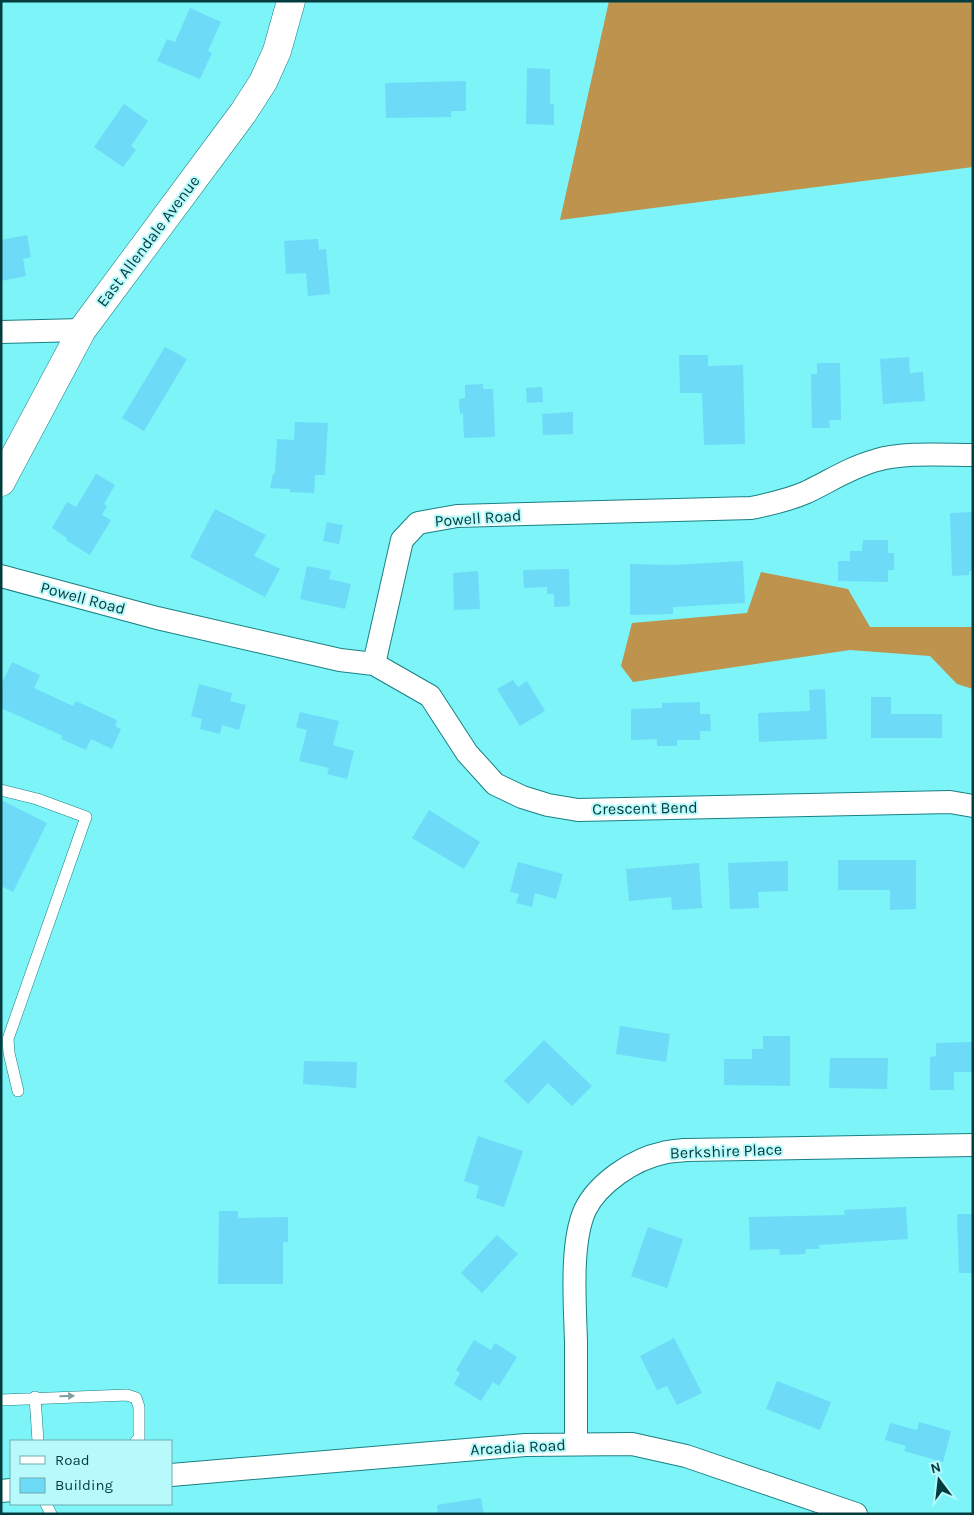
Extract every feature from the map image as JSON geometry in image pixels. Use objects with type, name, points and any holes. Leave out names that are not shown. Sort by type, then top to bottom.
[{"type":"main road","name":"East Allendale Avenue","points":[[1,482],[82,330],[243,112],[263,82],[277,51],[290,1]]},
{"type":"street","points":[[1,332],[82,330]]},
{"type":"street","name":"Powell Road","points":[[1,576],[157,618],[340,660],[374,664],[402,540],[418,523],[457,516],[752,508],[781,502],[806,492],[849,469],[878,459],[903,456],[973,455]]},
{"type":"street","name":"Crescent Bend","points":[[374,664],[430,696],[468,753],[495,784],[522,797],[548,805],[578,810],[950,802],[973,806]]},
{"type":"street","name":"Berkshire Place","points":[[576,1444],[575,1314],[578,1234],[586,1210],[600,1191],[620,1172],[640,1161],[657,1155],[685,1150],[973,1146]]},
{"type":"street","name":"Arcadia Road","points":[[172,1475],[525,1445],[632,1444],[686,1456],[856,1514]]},
{"type":"lane","points":[[1,790],[37,799],[86,817],[8,1039],[8,1053],[18,1091]]},
{"type":"lane","points":[[1,1400],[35,1397],[128,1395],[136,1398],[139,1407],[138,1440]]},
{"type":"lane","points":[[35,1397],[38,1440]]},
{"type":"shaded area","points":[[609,1],[973,1],[973,167],[560,220]]},
{"type":"shaded area","points":[[761,572],[848,589],[870,627],[973,627],[973,689],[957,684],[930,656],[850,650],[633,682],[621,666],[632,623],[747,613]]},
{"type":"building","points":[[190,8],[221,22],[208,51],[212,53],[200,79],[157,61],[167,39],[175,42]]},
{"type":"building","points":[[527,68],[550,69],[550,104],[554,104],[554,125],[526,124]]},
{"type":"building","points":[[466,81],[466,111],[451,111],[451,117],[386,118],[385,83]]},
{"type":"building","points":[[124,104],[148,121],[131,146],[136,150],[123,167],[94,147]]},
{"type":"building","points":[[27,235],[31,257],[23,259],[26,276],[1,281],[1,240]]},
{"type":"building","points":[[318,239],[319,250],[326,249],[330,294],[308,296],[306,273],[286,274],[284,241]]},
{"type":"building","points":[[165,347],[187,359],[144,431],[122,418]]},
{"type":"building","points":[[679,355],[708,355],[708,366],[743,365],[745,444],[704,445],[702,393],[680,393]]},
{"type":"building","points":[[909,357],[910,373],[923,372],[925,401],[883,404],[880,359]]},
{"type":"building","points":[[817,363],[840,363],[841,420],[829,420],[830,428],[812,428],[811,374],[817,374]]},
{"type":"building","points":[[483,384],[483,389],[493,389],[495,437],[464,438],[463,413],[460,414],[459,399],[465,398],[465,385]]},
{"type":"building","points":[[542,387],[543,402],[527,403],[526,388]]},
{"type":"building","points":[[573,412],[573,434],[543,435],[542,414]]},
{"type":"building","points":[[295,422],[328,423],[325,475],[315,475],[314,493],[290,492],[290,489],[270,488],[273,474],[275,473],[277,439],[294,440]]},
{"type":"building","points":[[96,474],[115,485],[104,504],[107,506],[102,515],[111,520],[90,555],[66,540],[67,538],[52,528],[67,502],[76,507]]},
{"type":"building","points":[[215,509],[266,535],[254,556],[280,569],[265,597],[190,557]]},
{"type":"building","points":[[973,512],[973,571],[969,571],[969,575],[952,576],[950,513]]},
{"type":"building","points":[[327,522],[343,525],[339,544],[323,541]]},
{"type":"building","points":[[863,540],[888,540],[888,553],[894,553],[894,570],[888,570],[888,582],[838,581],[838,561],[850,561],[850,551],[862,551]]},
{"type":"building","points":[[743,561],[745,603],[673,607],[673,614],[630,615],[630,564],[672,565]]},
{"type":"building","points":[[307,566],[331,571],[329,579],[351,584],[345,609],[300,599]]},
{"type":"building","points":[[569,569],[570,606],[554,607],[554,594],[547,594],[547,587],[524,588],[523,570]]},
{"type":"building","points":[[478,571],[480,609],[454,610],[453,573]]},
{"type":"building","points":[[12,662],[40,675],[34,688],[73,706],[76,701],[117,720],[115,726],[121,729],[112,749],[91,739],[86,750],[61,739],[63,736],[1,708],[1,685]]},
{"type":"building","points":[[513,680],[518,687],[527,681],[545,711],[520,726],[497,689]]},
{"type":"building","points":[[199,684],[232,693],[230,701],[246,705],[239,730],[222,725],[220,734],[200,729],[202,719],[191,716]]},
{"type":"building","points":[[825,689],[827,739],[759,742],[758,713],[810,711],[809,690]]},
{"type":"building","points":[[871,697],[891,697],[891,714],[942,714],[942,738],[871,738]]},
{"type":"building","points":[[700,702],[700,714],[710,714],[711,731],[700,731],[700,740],[677,740],[677,746],[657,746],[657,739],[631,740],[631,709],[662,708],[662,703]]},
{"type":"building","points":[[300,712],[339,721],[333,745],[354,751],[347,779],[327,774],[329,768],[299,761],[307,730],[296,727]]},
{"type":"building","points":[[1,800],[47,823],[13,892],[1,886]]},
{"type":"building","points":[[429,810],[480,842],[464,869],[412,838]]},
{"type":"building","points":[[838,860],[916,860],[916,909],[890,910],[890,890],[838,890]]},
{"type":"building","points":[[788,861],[788,891],[758,892],[759,908],[730,909],[728,863]]},
{"type":"building","points":[[518,862],[563,874],[556,899],[535,893],[532,907],[516,903],[519,894],[510,892]]},
{"type":"building","points":[[699,863],[702,908],[672,910],[671,897],[629,901],[626,869]]},
{"type":"building","points":[[620,1026],[670,1034],[666,1062],[616,1054]]},
{"type":"building","points":[[763,1036],[790,1036],[790,1086],[724,1085],[724,1059],[752,1059],[752,1049],[763,1049]]},
{"type":"building","points":[[544,1040],[592,1086],[572,1106],[548,1083],[528,1104],[504,1081]]},
{"type":"building","points":[[973,1042],[973,1072],[954,1072],[954,1090],[930,1090],[930,1057],[936,1056],[936,1043]]},
{"type":"building","points":[[830,1058],[888,1058],[887,1089],[829,1088]]},
{"type":"building","points":[[304,1061],[357,1062],[356,1088],[303,1084]]},
{"type":"building","points":[[478,1136],[523,1151],[504,1207],[476,1198],[479,1186],[464,1181]]},
{"type":"building","points":[[906,1207],[908,1239],[819,1245],[819,1249],[806,1249],[805,1254],[780,1255],[779,1249],[750,1250],[749,1217],[845,1215],[844,1210]]},
{"type":"building","points":[[219,1211],[238,1211],[238,1218],[288,1217],[288,1242],[283,1242],[283,1284],[218,1284]]},
{"type":"building","points":[[957,1214],[973,1214],[973,1273],[959,1273]]},
{"type":"building","points":[[648,1227],[683,1239],[667,1288],[631,1276]]},
{"type":"building","points":[[497,1235],[518,1254],[482,1293],[461,1273]]},
{"type":"building","points":[[674,1338],[702,1393],[677,1405],[667,1386],[657,1390],[640,1356]]},
{"type":"building","points":[[474,1340],[491,1350],[495,1343],[517,1357],[499,1386],[493,1382],[481,1401],[454,1384],[460,1373],[456,1370]]},
{"type":"building","points":[[777,1381],[831,1402],[820,1430],[766,1409]]},
{"type":"building","points":[[919,1422],[951,1431],[943,1462],[904,1451],[906,1446],[885,1440],[890,1423],[917,1430]]},
{"type":"building","points":[[481,1498],[484,1514],[438,1514],[437,1505]]}]
